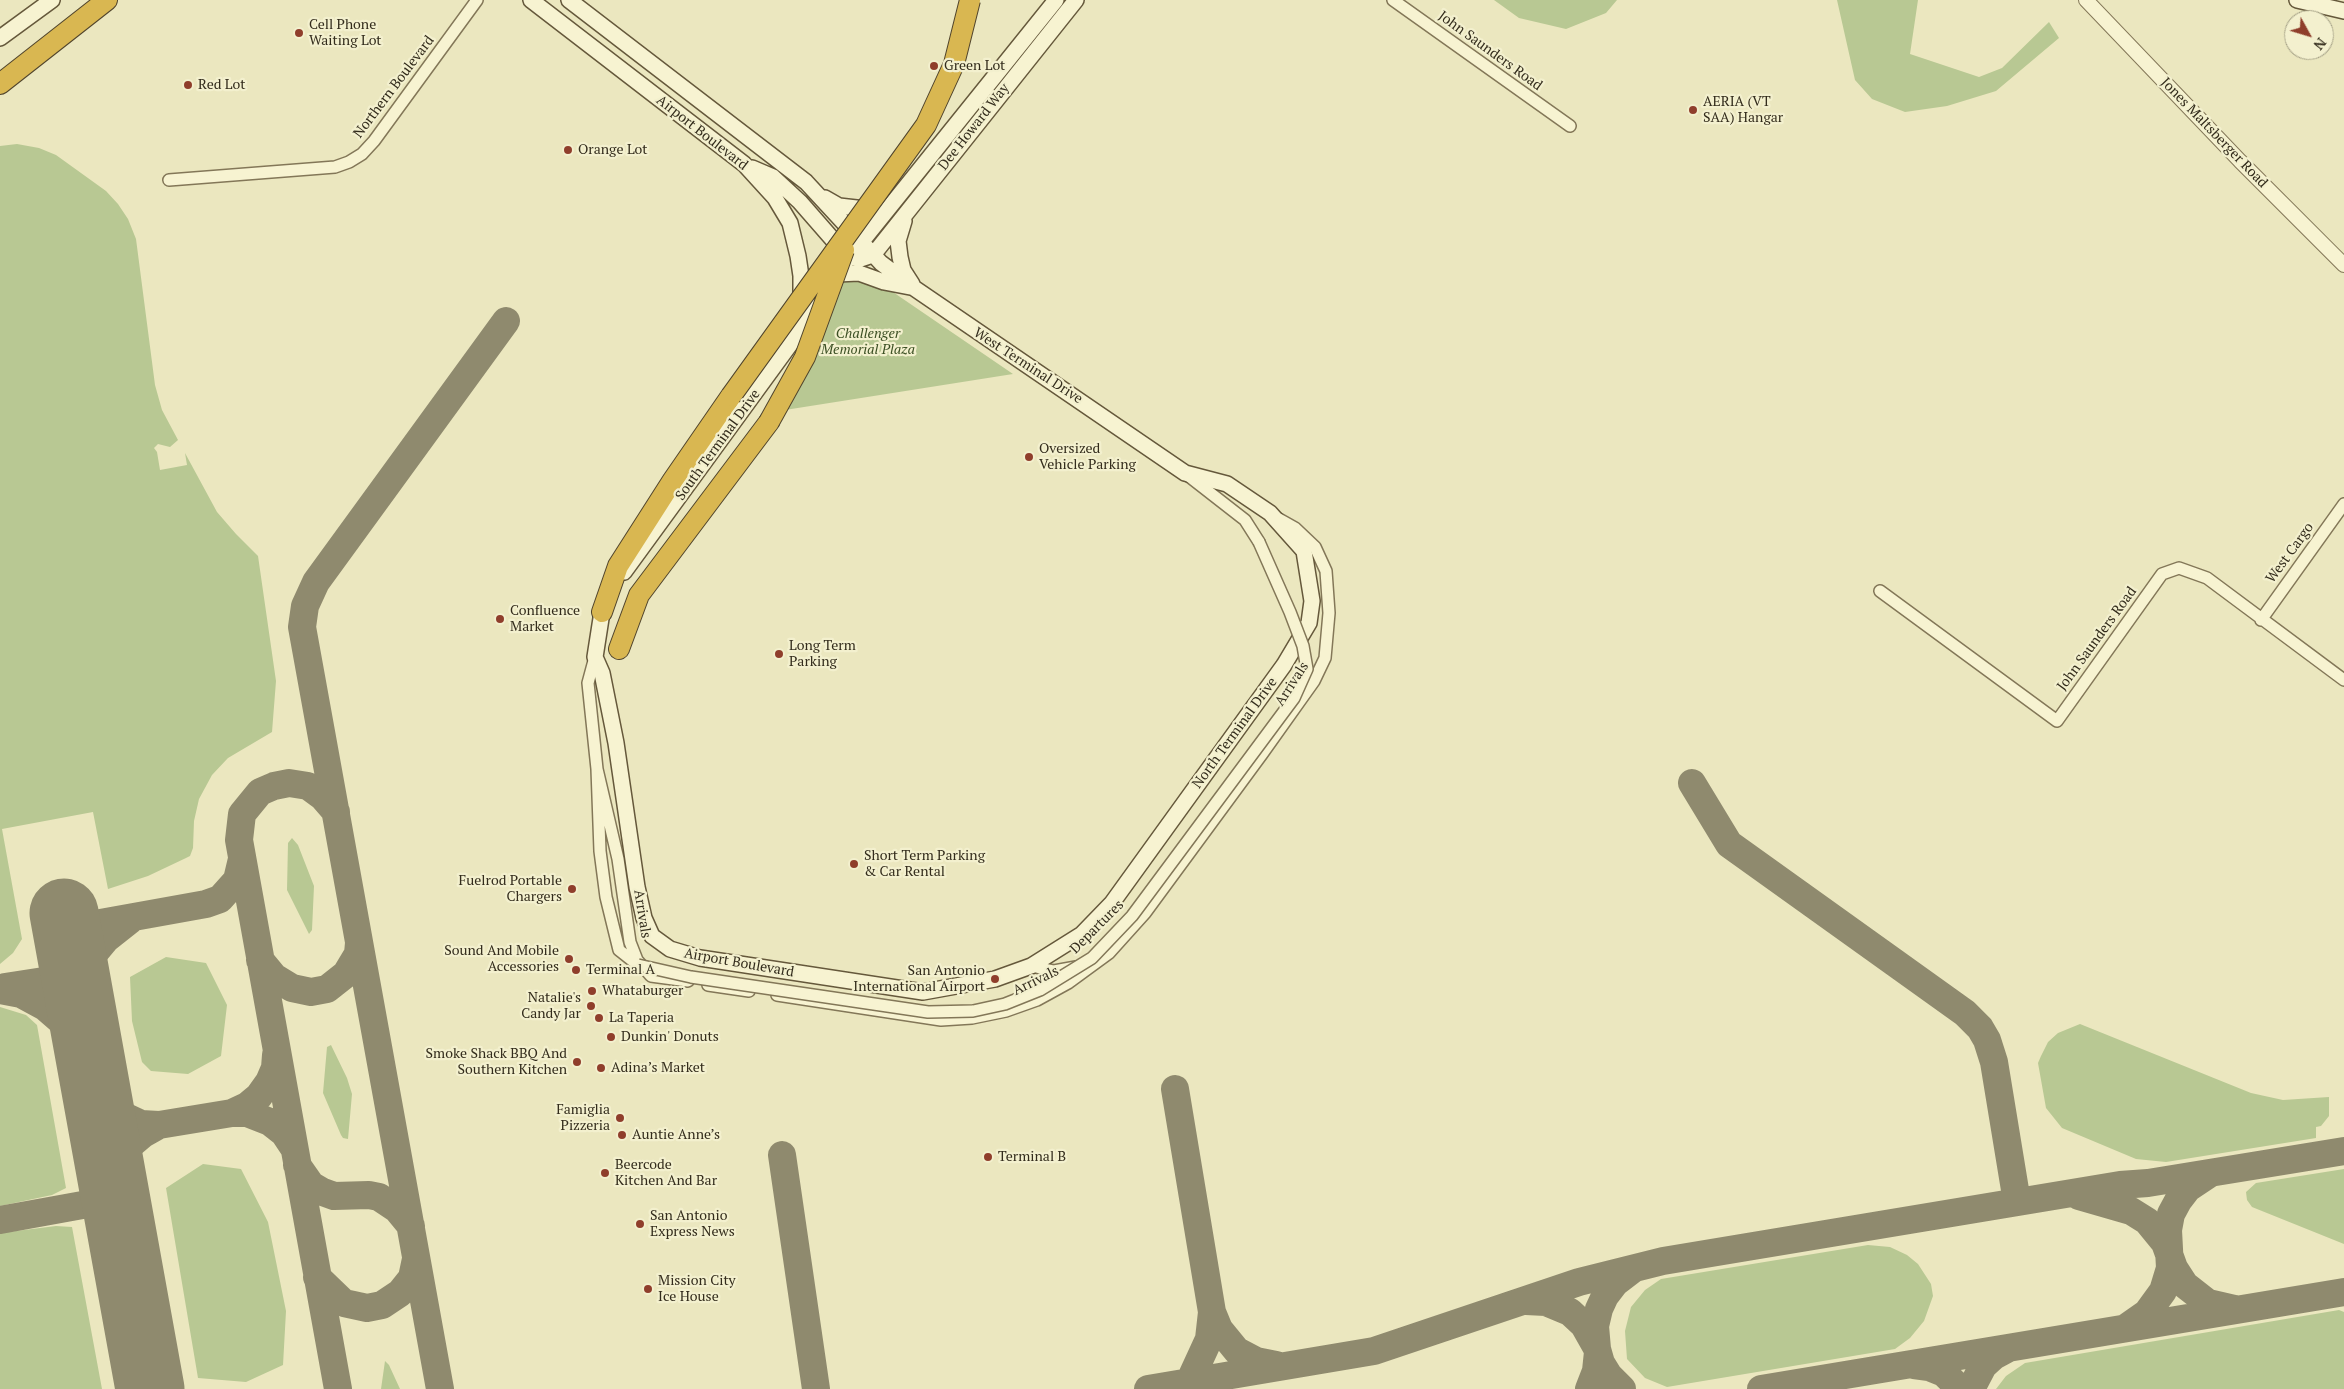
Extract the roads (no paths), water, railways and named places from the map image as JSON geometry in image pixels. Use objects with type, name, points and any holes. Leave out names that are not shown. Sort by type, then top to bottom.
[{"type":"highway","points":[[0,84],[107,0]]},
{"type":"highway","points":[[602,612],[618,566],[672,480],[731,396],[858,232],[926,125],[954,64],[970,0]]},
{"type":"highway","points":[[619,649],[639,595],[780,405],[805,357],[858,232]]},
{"type":"main road","points":[[0,38],[52,0]]},
{"type":"main road","name":"Airport Boulevard","points":[[531,0],[744,164],[775,198],[790,223],[801,276],[800,303],[794,339]]},
{"type":"main road","name":"Airport Boulevard","points":[[569,0],[806,182],[858,232],[873,255]]},
{"type":"main road","name":"Dee Howard Way","points":[[858,232],[893,200],[1056,0]]},
{"type":"main road","name":"Dee Howard Way","points":[[873,255],[1076,0]]},
{"type":"main road","points":[[2297,0],[2344,11]]},
{"type":"main road","points":[[924,191],[920,185],[949,145],[958,121]]},
{"type":"main road","points":[[744,164],[773,177],[800,202],[848,257],[861,259],[873,255]]},
{"type":"main road","points":[[817,194],[839,206],[858,209],[876,210],[893,200]]},
{"type":"main road","points":[[906,213],[898,241],[903,270],[914,288]]},
{"type":"main road","name":"South Terminal Drive","points":[[595,657],[602,612],[624,573],[794,339],[848,257],[858,232]]},
{"type":"main road","name":"West Terminal Drive","points":[[873,255],[914,288],[1185,473]]},
{"type":"main road","points":[[836,274],[859,273],[884,282],[914,288]]},
{"type":"main road","name":"North Terminal Drive","points":[[995,980],[1031,966],[1082,934],[1112,903],[1284,665],[1309,623],[1312,601],[1304,551],[1270,513],[1227,484],[1185,473]]},
{"type":"main road","name":"Airport Boulevard","points":[[595,657],[602,673],[616,743],[637,887],[644,918],[652,936],[660,944],[680,953],[700,958],[913,991],[923,992],[995,980]]},
{"type":"street","name":"Northern Boulevard","points":[[169,180],[335,167],[349,162],[362,154],[374,141],[477,0]]},
{"type":"street","name":"John Saunders Road","points":[[1393,0],[1570,126]]},
{"type":"street","name":"Jones Maltsberger Road","points":[[2086,0],[2240,161],[2344,265]]},
{"type":"street","points":[[1026,37],[1039,46]]},
{"type":"street","name":"Departures","points":[[597,769],[600,851],[606,897],[619,950],[638,966],[690,977],[928,1012],[973,1012],[1005,1004],[1040,990],[1092,958],[1132,916],[1294,698],[1307,669],[1303,646],[1260,542],[1245,520],[1185,473]]},
{"type":"street","name":"West Cargo","points":[[2261,620],[2344,504]]},
{"type":"street","name":"Arrivals","points":[[597,769],[618,859],[630,942],[637,960],[652,976],[941,1020],[965,1019],[1006,1011],[1036,1000],[1068,983],[1110,953],[1145,913],[1314,681],[1326,658],[1329,613],[1326,571],[1315,547],[1295,528],[1270,513]]},
{"type":"street","name":"John Saunders Road","points":[[1880,591],[2057,721],[2162,574],[2179,568],[2207,578],[2344,680]]},
{"type":"street","points":[[595,657],[588,683],[597,769]]},
{"type":"street","points":[[1031,966],[1054,971],[1077,967],[1110,953]]},
{"type":"place","name":"Cell Phone Waiting Lot","points":[[299,33]]},
{"type":"place","name":"Green Lot","points":[[934,66]]},
{"type":"place","name":"Red Lot","points":[[188,85]]},
{"type":"place","name":"AERIA (VT SAA) Hangar","points":[[1693,110]]},
{"type":"place","name":"Orange Lot","points":[[568,150]]},
{"type":"place","name":"Oversized Vehicle Parking","points":[[1029,457]]},
{"type":"place","name":"Confluence Market","points":[[500,619]]},
{"type":"place","name":"Long Term Parking","points":[[779,654]]},
{"type":"place","name":"Short Term Parking & Car Rental","points":[[854,864]]},
{"type":"place","name":"Fuelrod Portable Chargers","points":[[572,889]]},
{"type":"place","name":"Sound And Mobile Accessories","points":[[569,959]]},
{"type":"place","name":"Terminal A","points":[[576,970]]},
{"type":"place","name":"San Antonio International Airport","points":[[995,979]]},
{"type":"place","name":"Whataburger","points":[[592,991]]},
{"type":"place","name":"Natalie's Candy Jar","points":[[591,1006]]},
{"type":"place","name":"La Taperia","points":[[599,1018]]},
{"type":"place","name":"Dunkin' Donuts","points":[[611,1037]]},
{"type":"place","name":"Smoke Shack BBQ And Southern Kitchen","points":[[577,1062]]},
{"type":"place","name":"Adina’s Market","points":[[601,1068]]},
{"type":"place","name":"Famiglia Pizzeria","points":[[620,1118]]},
{"type":"place","name":"Auntie Anne’s","points":[[622,1135]]},
{"type":"place","name":"Terminal B","points":[[988,1157]]},
{"type":"place","name":"Beercode Kitchen And Bar","points":[[605,1173]]},
{"type":"place","name":"San Antonio Express News","points":[[640,1224]]},
{"type":"place","name":"Mission City Ice House","points":[[648,1289]]},
{"type":"park label","name":"Challenger Memorial Plaza","points":[[868,342]]}]
